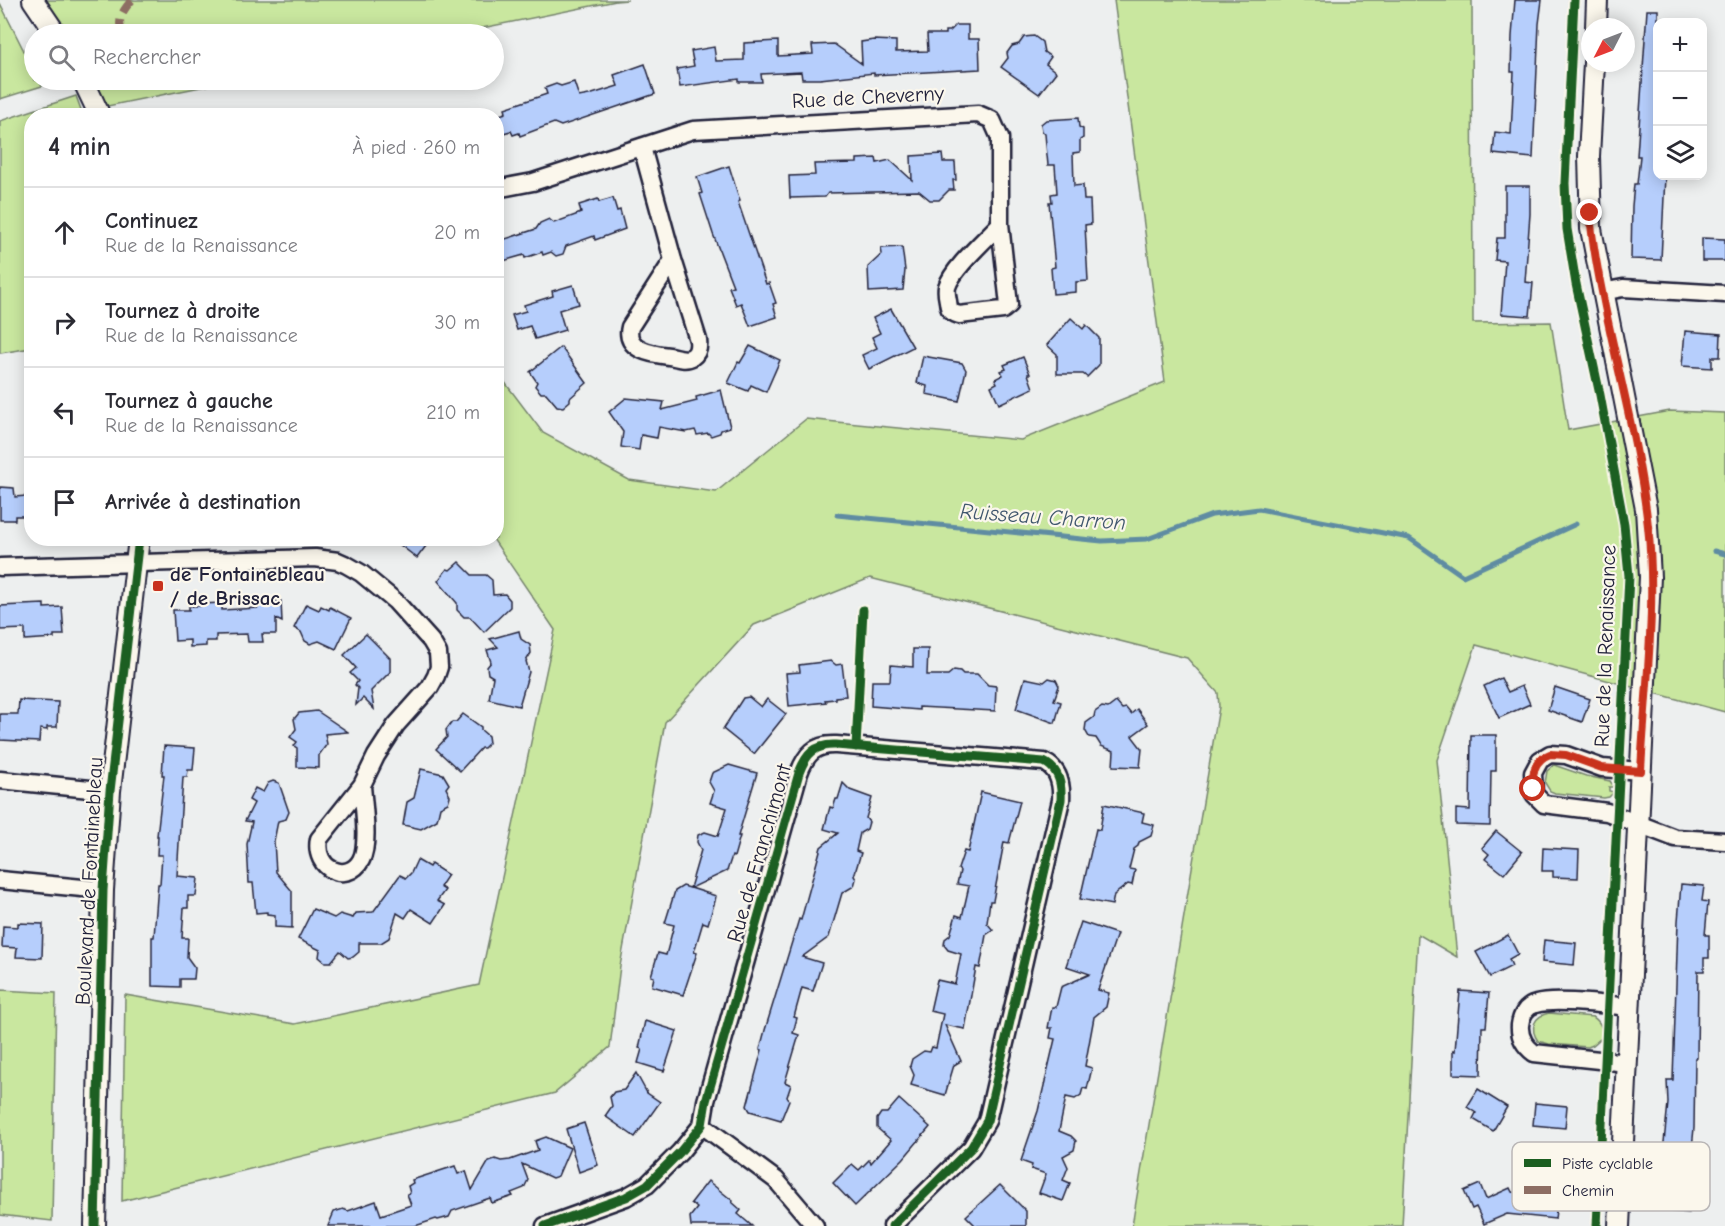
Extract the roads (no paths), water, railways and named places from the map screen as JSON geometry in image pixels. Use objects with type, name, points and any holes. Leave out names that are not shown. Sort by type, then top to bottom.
[{"type":"street","points":[[33,0],[49,24]]},
{"type":"street","points":[[1596,18],[1597,0]]},
{"type":"street","name":"Rue de la Renaissance","points":[[1594,72],[1589,156],[1593,244],[1638,463],[1649,544],[1649,627],[1623,1142]]},
{"type":"street","points":[[88,90],[96,108]]},
{"type":"street","name":"Rue de Cheverny","points":[[504,187],[533,182],[705,128],[971,113],[983,114],[995,124],[1000,138],[1000,224],[1009,305],[1003,310],[958,315],[949,308],[946,292],[949,282],[957,270],[1000,224]]},
{"type":"street","points":[[642,147],[699,346],[692,357],[686,359],[645,352],[635,346],[630,336],[630,327],[673,260]]},
{"type":"street","points":[[1602,292],[1623,288],[1725,294]]},
{"type":"street","name":"Boulevard de Fontainebleau","points":[[95,1226],[103,890],[110,791],[138,546]]},
{"type":"street","points":[[0,567],[328,559],[347,565],[361,573],[395,601],[432,642],[438,653],[439,667],[430,687],[396,725],[376,756],[362,784],[318,839],[319,858],[336,872],[345,871],[361,861],[364,842],[362,784]]},
{"type":"street","name":"Rue de Franchimont","points":[[544,1226],[626,1197],[647,1185],[680,1152],[702,1125],[706,1101],[799,773],[812,751],[819,746],[836,745],[1034,761],[1051,765],[1059,779],[1061,800],[987,1121],[971,1148],[892,1226]]},
{"type":"street","name":"Rue de la Renaissance","points":[[1639,824],[1607,812],[1544,804],[1534,794],[1533,781],[1537,764],[1550,754],[1566,755],[1602,768],[1641,771]]},
{"type":"street","name":"Boulevard de Fontainebleau","points":[[0,780],[110,791]]},
{"type":"street","points":[[1639,824],[1675,838],[1725,842]]},
{"type":"street","name":"Boulevard de Fontainebleau","points":[[0,880],[103,890]]},
{"type":"street","points":[[1627,1062],[1534,1053],[1524,1043],[1520,1023],[1530,1006],[1544,1002],[1629,1007]]},
{"type":"street","points":[[702,1125],[776,1180],[816,1226]]},
{"type":"street","name":"Rue de la Renaissance","points":[[1619,1226],[1620,1211]]},
{"type":"waterway","name":"Ruisseau Charron","points":[[837,515],[1102,541],[1147,539],[1212,515],[1259,509],[1409,538],[1463,576],[1576,524]]},
{"type":"waterway","name":"Ruisseau Charron","points":[[1714,551],[1725,554]]},
{"type":"place","name":"de Fontainebleau / de Brissac","points":[[158,586]]}]
